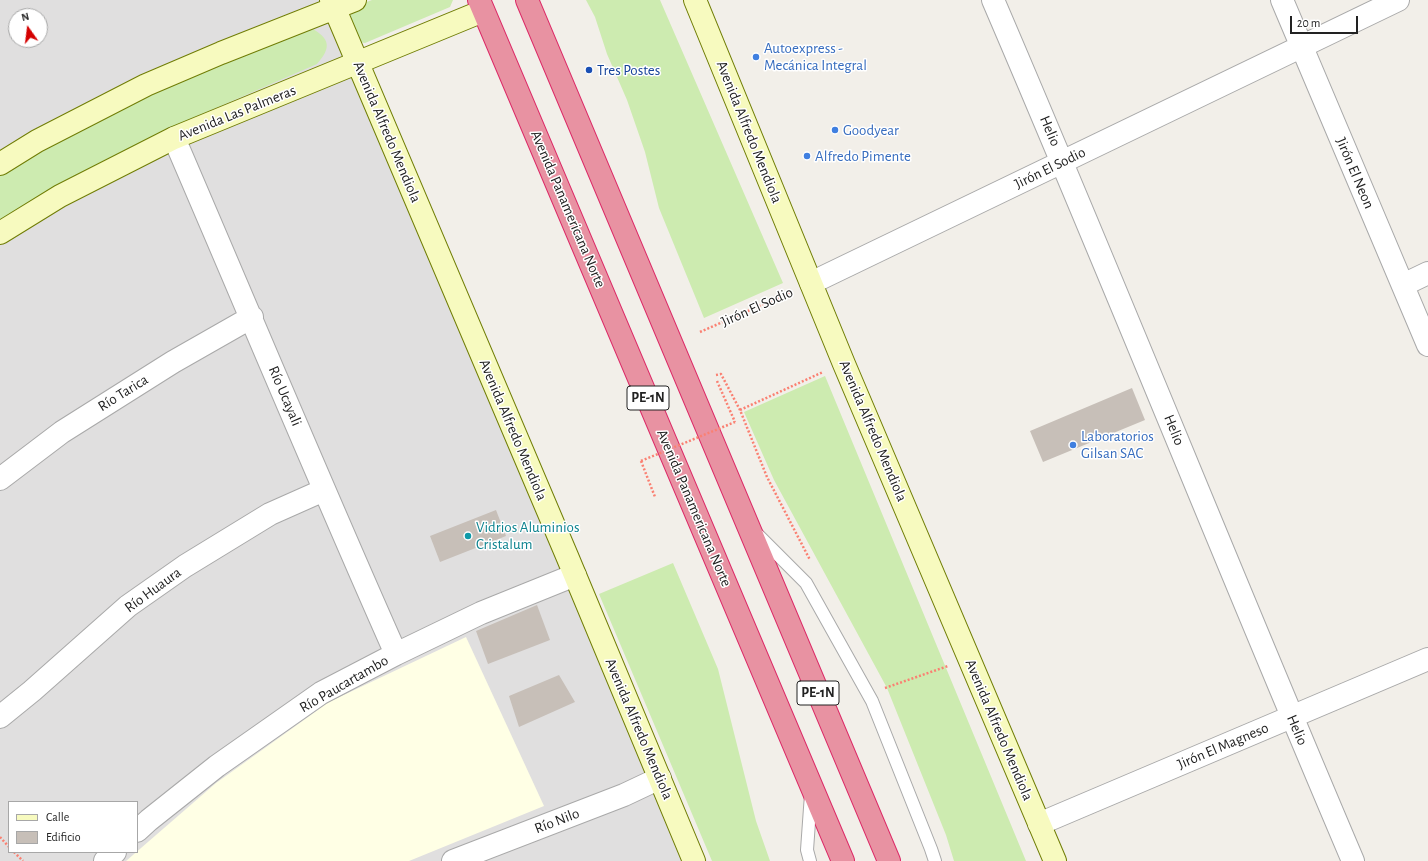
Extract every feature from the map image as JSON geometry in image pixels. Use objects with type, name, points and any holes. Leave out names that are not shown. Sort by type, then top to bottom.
[{"type":"highway","name":"PE-1N","points":[[527,0],[889,861]]},
{"type":"highway","name":"Avenida Panamericana Norte","points":[[481,5],[844,861]]},
{"type":"main road","points":[[0,164],[37,141],[146,85],[333,4],[355,0]]},
{"type":"main road","name":"Avenida Alfredo Mendiola","points":[[695,0],[811,283],[1055,861]]},
{"type":"main road","name":"Avenida Alfredo Mendiola","points":[[333,4],[575,575],[694,861]]},
{"type":"main road","name":"Avenida Las Palmeras","points":[[0,233],[60,196],[174,138],[358,63],[481,5]]},
{"type":"street","name":"Helio","points":[[993,0],[1063,161],[1292,717],[1353,861]]},
{"type":"street","name":"Jirón El Neon","points":[[1282,0],[1428,346]]},
{"type":"street","name":"Jirón El Sodio","points":[[811,283],[1398,0]]},
{"type":"street","name":"Río Ucayali","points":[[174,138],[252,317],[324,490],[396,654]]},
{"type":"street","points":[[1403,285],[1428,273]]},
{"type":"street","name":"Río Tarica","points":[[0,479],[62,432],[173,362],[252,317]]},
{"type":"street","name":"Río Huaura","points":[[0,717],[32,691],[128,606],[185,566],[270,514],[324,490]]},
{"type":"street","name":"Río Paucartambo","points":[[138,830],[217,766],[321,694],[396,654],[481,613],[575,575]]},
{"type":"street","name":"Jirón El Magneso","points":[[1039,824],[1428,659]]},
{"type":"street","name":"Río Nilo","points":[[453,861],[477,857],[624,795],[660,778]]},
{"type":"street","points":[[105,861],[114,853]]},
{"type":"lane","points":[[748,525],[806,583],[872,701],[935,861]]},
{"type":"lane","points":[[810,861],[807,850],[812,785]]},
{"type":"path","name":"Jirón El Sodio","points":[[700,332],[811,283]]},
{"type":"path","points":[[740,410],[825,372]]},
{"type":"path","points":[[716,375],[722,374],[740,410],[767,477],[810,561]]},
{"type":"path","points":[[655,497],[641,460],[735,422],[717,381]]},
{"type":"path","points":[[880,690],[970,659]]},
{"type":"path","points":[[0,838],[8,845]]},
{"type":"path","points":[[15,853],[23,861]]},
{"type":"shaded area","points":[[0,0],[342,0],[707,861],[0,861]]},
{"type":"shaded area","points":[[466,637],[544,806],[409,861],[126,861],[135,853],[138,853],[138,851],[216,783],[329,702]]},
{"type":"green space","points":[[372,0],[453,0],[450,7],[365,43],[353,41],[347,23],[349,17],[356,7]]},
{"type":"green space","points":[[586,0],[660,0],[783,283],[704,318],[659,208],[645,152],[627,100],[607,54],[595,17]]},
{"type":"green space","points":[[311,28],[322,36],[327,44],[325,53],[317,64],[179,124],[84,173],[0,220],[0,175],[123,106],[241,51]]},
{"type":"green space","points":[[825,376],[1026,861],[954,861],[946,835],[887,688],[774,480],[744,412]]},
{"type":"green space","points":[[673,563],[718,669],[756,821],[770,861],[712,861],[599,594]]},
{"type":"building","points":[[1132,388],[1145,420],[1043,462],[1030,431]]},
{"type":"building","name":"Vidrios Aluminios Cristalum","points":[[496,510],[506,536],[440,562],[430,536]]},
{"type":"building","points":[[537,605],[550,640],[488,664],[476,631]]},
{"type":"building","points":[[559,675],[575,702],[519,727],[509,696]]},
{"type":"place","name":"Autoexpress - Mecánica Integral","points":[[756,57]]},
{"type":"place","name":"Tres Postes","points":[[589,70]]},
{"type":"place","name":"Goodyear","points":[[835,130]]},
{"type":"place","name":"Alfredo Pimente","points":[[807,156]]},
{"type":"place","name":"Laboratorios Gilsan SAC","points":[[1073,445]]},
{"type":"place","name":"Vidrios Aluminios Cristalum","points":[[468,536]]}]
